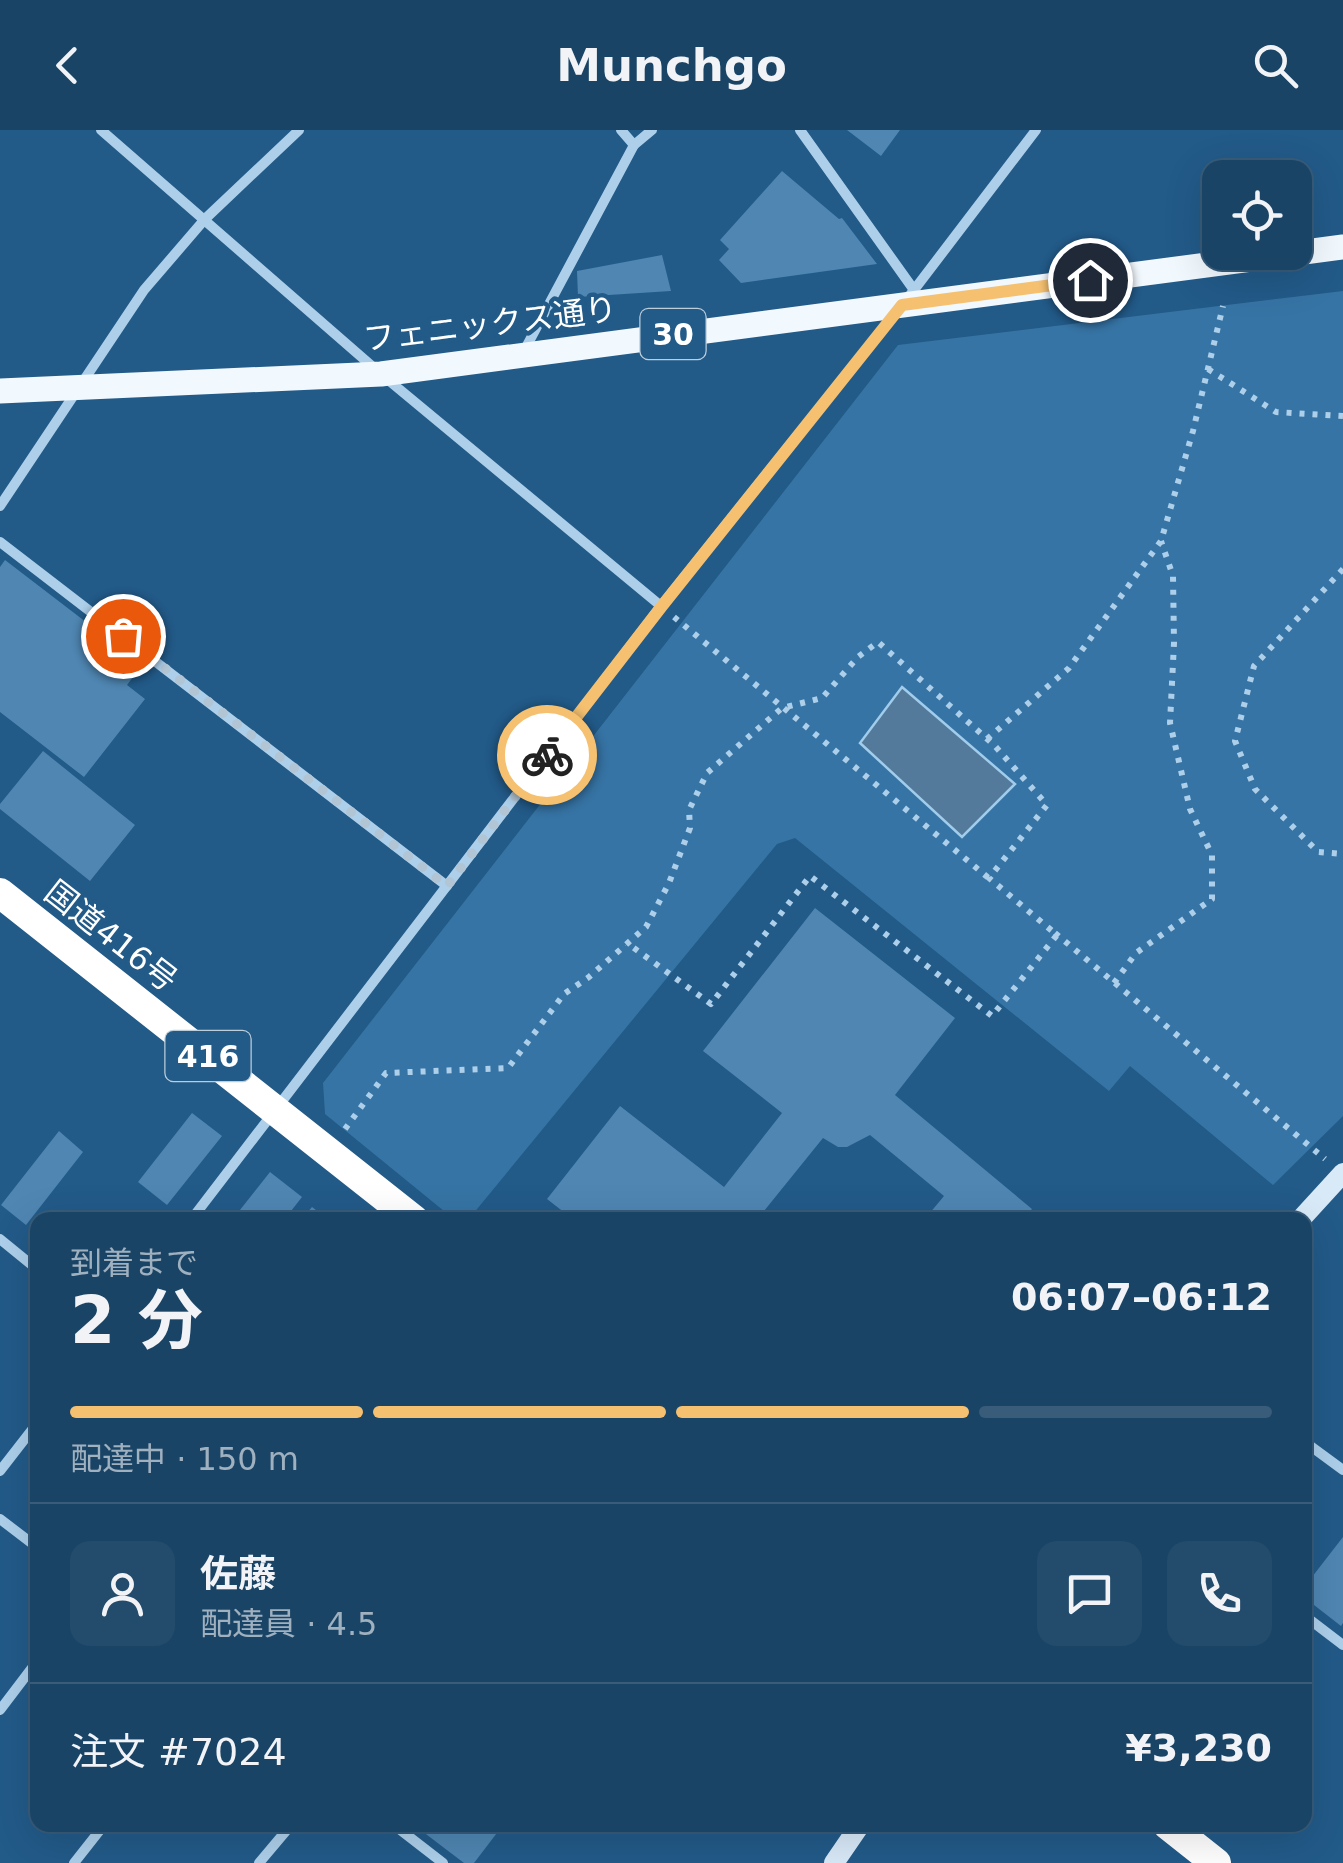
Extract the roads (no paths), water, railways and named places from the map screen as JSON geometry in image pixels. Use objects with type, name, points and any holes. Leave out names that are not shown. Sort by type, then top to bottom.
[{"type":"highway","name":"国道416号","points":[[0,893],[404,1212]]},
{"type":"highway","points":[[1177,1832],[1216,1863]]},
{"type":"main road","name":"フェニックス通り","points":[[0,391],[381,374],[908,298],[1343,247]]},
{"type":"street","points":[[100,130],[381,374],[662,606]]},
{"type":"street","points":[[0,506],[144,290],[205,219],[300,130]]},
{"type":"street","points":[[621,130],[634,145]]},
{"type":"street","points":[[524,352],[634,145],[652,130]]},
{"type":"street","points":[[800,130],[908,298]]},
{"type":"street","points":[[197,1212],[662,606],[908,298],[1036,130]]},
{"type":"street","points":[[0,542],[447,886]]},
{"type":"street","points":[[1307,1212],[1343,1173]]},
{"type":"street","points":[[0,1240],[30,1264]]},
{"type":"street","points":[[0,1471],[30,1432]]},
{"type":"street","points":[[1312,1447],[1343,1470]]},
{"type":"street","points":[[0,1519],[30,1542]]},
{"type":"street","points":[[1312,1621],[1343,1645]]},
{"type":"street","points":[[0,1710],[30,1671]]},
{"type":"street","points":[[74,1863],[98,1832]]},
{"type":"street","points":[[259,1863],[286,1832]]},
{"type":"street","points":[[403,1832],[443,1863]]},
{"type":"street","points":[[834,1863],[855,1832]]}]
